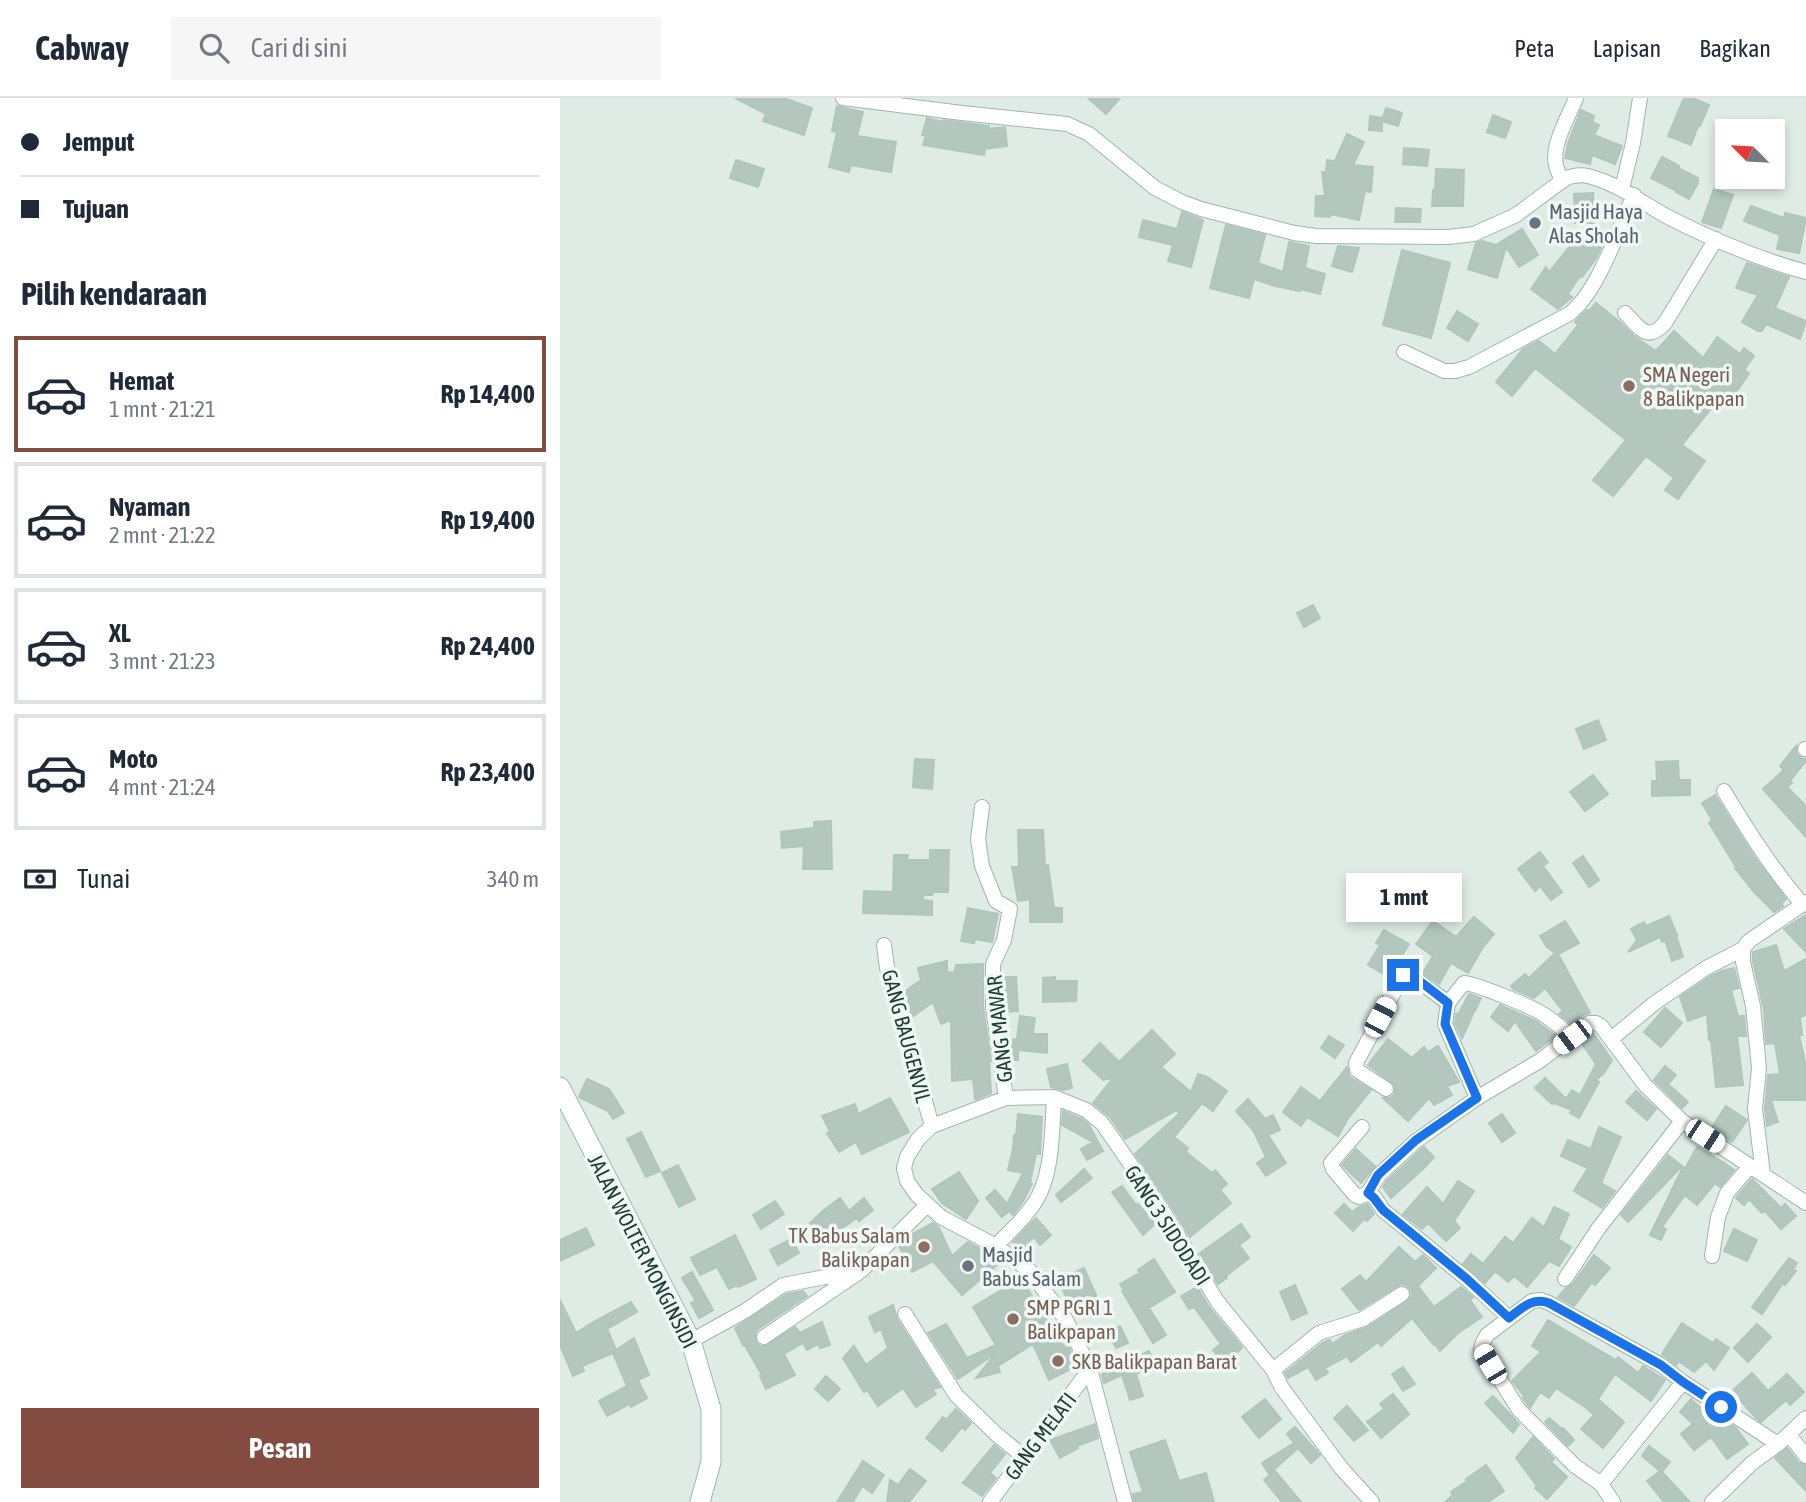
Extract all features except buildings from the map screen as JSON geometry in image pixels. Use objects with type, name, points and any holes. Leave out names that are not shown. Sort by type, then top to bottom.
[{"type":"main road","name":"JALAN WOLTER MONGINSIDI","points":[[560,1087],[691,1341],[711,1409],[711,1462],[700,1502]]},
{"type":"street","points":[[843,98],[930,103],[1058,122],[1089,134],[1155,188],[1182,202],[1294,233],[1316,236],[1448,237],[1474,234],[1516,215],[1562,181],[1573,176],[1587,176],[1628,192],[1662,214],[1750,254],[1806,272]]},
{"type":"street","points":[[1562,181],[1555,155],[1576,98]]},
{"type":"street","points":[[1405,352],[1444,371],[1455,371],[1469,367],[1569,314],[1579,306],[1594,284],[1628,192],[1640,98]]},
{"type":"street","points":[[1625,313],[1644,331],[1657,331],[1665,323],[1716,239]]},
{"type":"street","points":[[1611,1039],[1656,1002],[1706,968],[1743,949],[1749,941],[1804,903],[1780,878],[1751,837],[1724,791]]},
{"type":"street","name":"GANG MAWAR","points":[[982,807],[978,839],[982,866],[996,901],[1010,909],[1004,940],[993,964],[993,1007],[1006,1098]]},
{"type":"street","name":"GANG BAUGENVIL","points":[[884,945],[887,968],[932,1126]]},
{"type":"street","points":[[1743,949],[1743,962],[1753,1006],[1759,1068],[1755,1109],[1763,1174]]},
{"type":"street","points":[[1386,1089],[1357,1070],[1356,1063],[1403,975],[1412,975],[1448,1003]]},
{"type":"street","points":[[1477,1098],[1445,1024],[1448,1003],[1461,986],[1468,982],[1542,1013],[1572,1037]]},
{"type":"street","points":[[1362,1126],[1331,1164],[1359,1197],[1368,1193],[1378,1175],[1416,1140],[1477,1098],[1541,1060],[1589,1023],[1596,1023],[1645,1085],[1682,1121],[1806,1203]]},
{"type":"street","points":[[996,1246],[1034,1204],[1044,1184],[1050,1153],[1054,1097]]},
{"type":"street","name":"GANG 3 SIDODADI","points":[[927,1205],[906,1181],[904,1168],[906,1157],[918,1139],[932,1126],[1006,1098],[1054,1097],[1087,1110],[1101,1123],[1165,1214],[1217,1301],[1273,1370],[1282,1388],[1342,1469],[1372,1502]]},
{"type":"street","points":[[1565,1279],[1598,1229],[1682,1121]]},
{"type":"street","points":[[1712,1256],[1718,1217],[1727,1193],[1750,1166]]},
{"type":"street","points":[[1368,1193],[1383,1210],[1467,1279],[1509,1318]]},
{"type":"street","points":[[764,1337],[862,1270],[927,1205],[941,1217],[996,1246],[1030,1270],[1066,1320],[1090,1369],[1125,1502]]},
{"type":"street","points":[[691,1341],[745,1311],[783,1285],[862,1270]]},
{"type":"street","points":[[1273,1370],[1319,1332],[1363,1319],[1402,1294]]},
{"type":"street","points":[[1613,1502],[1601,1484],[1575,1466],[1518,1410],[1481,1349],[1487,1335],[1532,1301],[1549,1303],[1661,1365],[1683,1382],[1783,1439],[1806,1456]]},
{"type":"street","points":[[905,1314],[956,1395],[1023,1456]]},
{"type":"street","name":"GANG MELATI","points":[[990,1502],[1090,1369]]},
{"type":"street","points":[[1601,1484],[1683,1382]]},
{"type":"street","points":[[1712,1502],[1752,1463],[1806,1418]]},
{"type":"place","name":"Masjid Haya Alas Sholah","points":[[1535,223]]},
{"type":"place","name":"SMA Negeri 8 Balikpapan","points":[[1629,386]]},
{"type":"place","name":"TK Babus Salam Balikpapan","points":[[924,1247]]},
{"type":"place","name":"Masjid Babus Salam","points":[[968,1266]]},
{"type":"place","name":"SMP PGRI 1 Balikpapan","points":[[1013,1319]]},
{"type":"place","name":"SKB Balikpapan Barat","points":[[1058,1361]]},
{"type":"route","points":[[1403,975],[1412,975],[1448,1003],[1445,1024],[1477,1098],[1416,1140],[1378,1175],[1368,1193],[1383,1210],[1467,1279],[1509,1318],[1532,1301],[1549,1303],[1661,1365],[1721,1407]]}]
